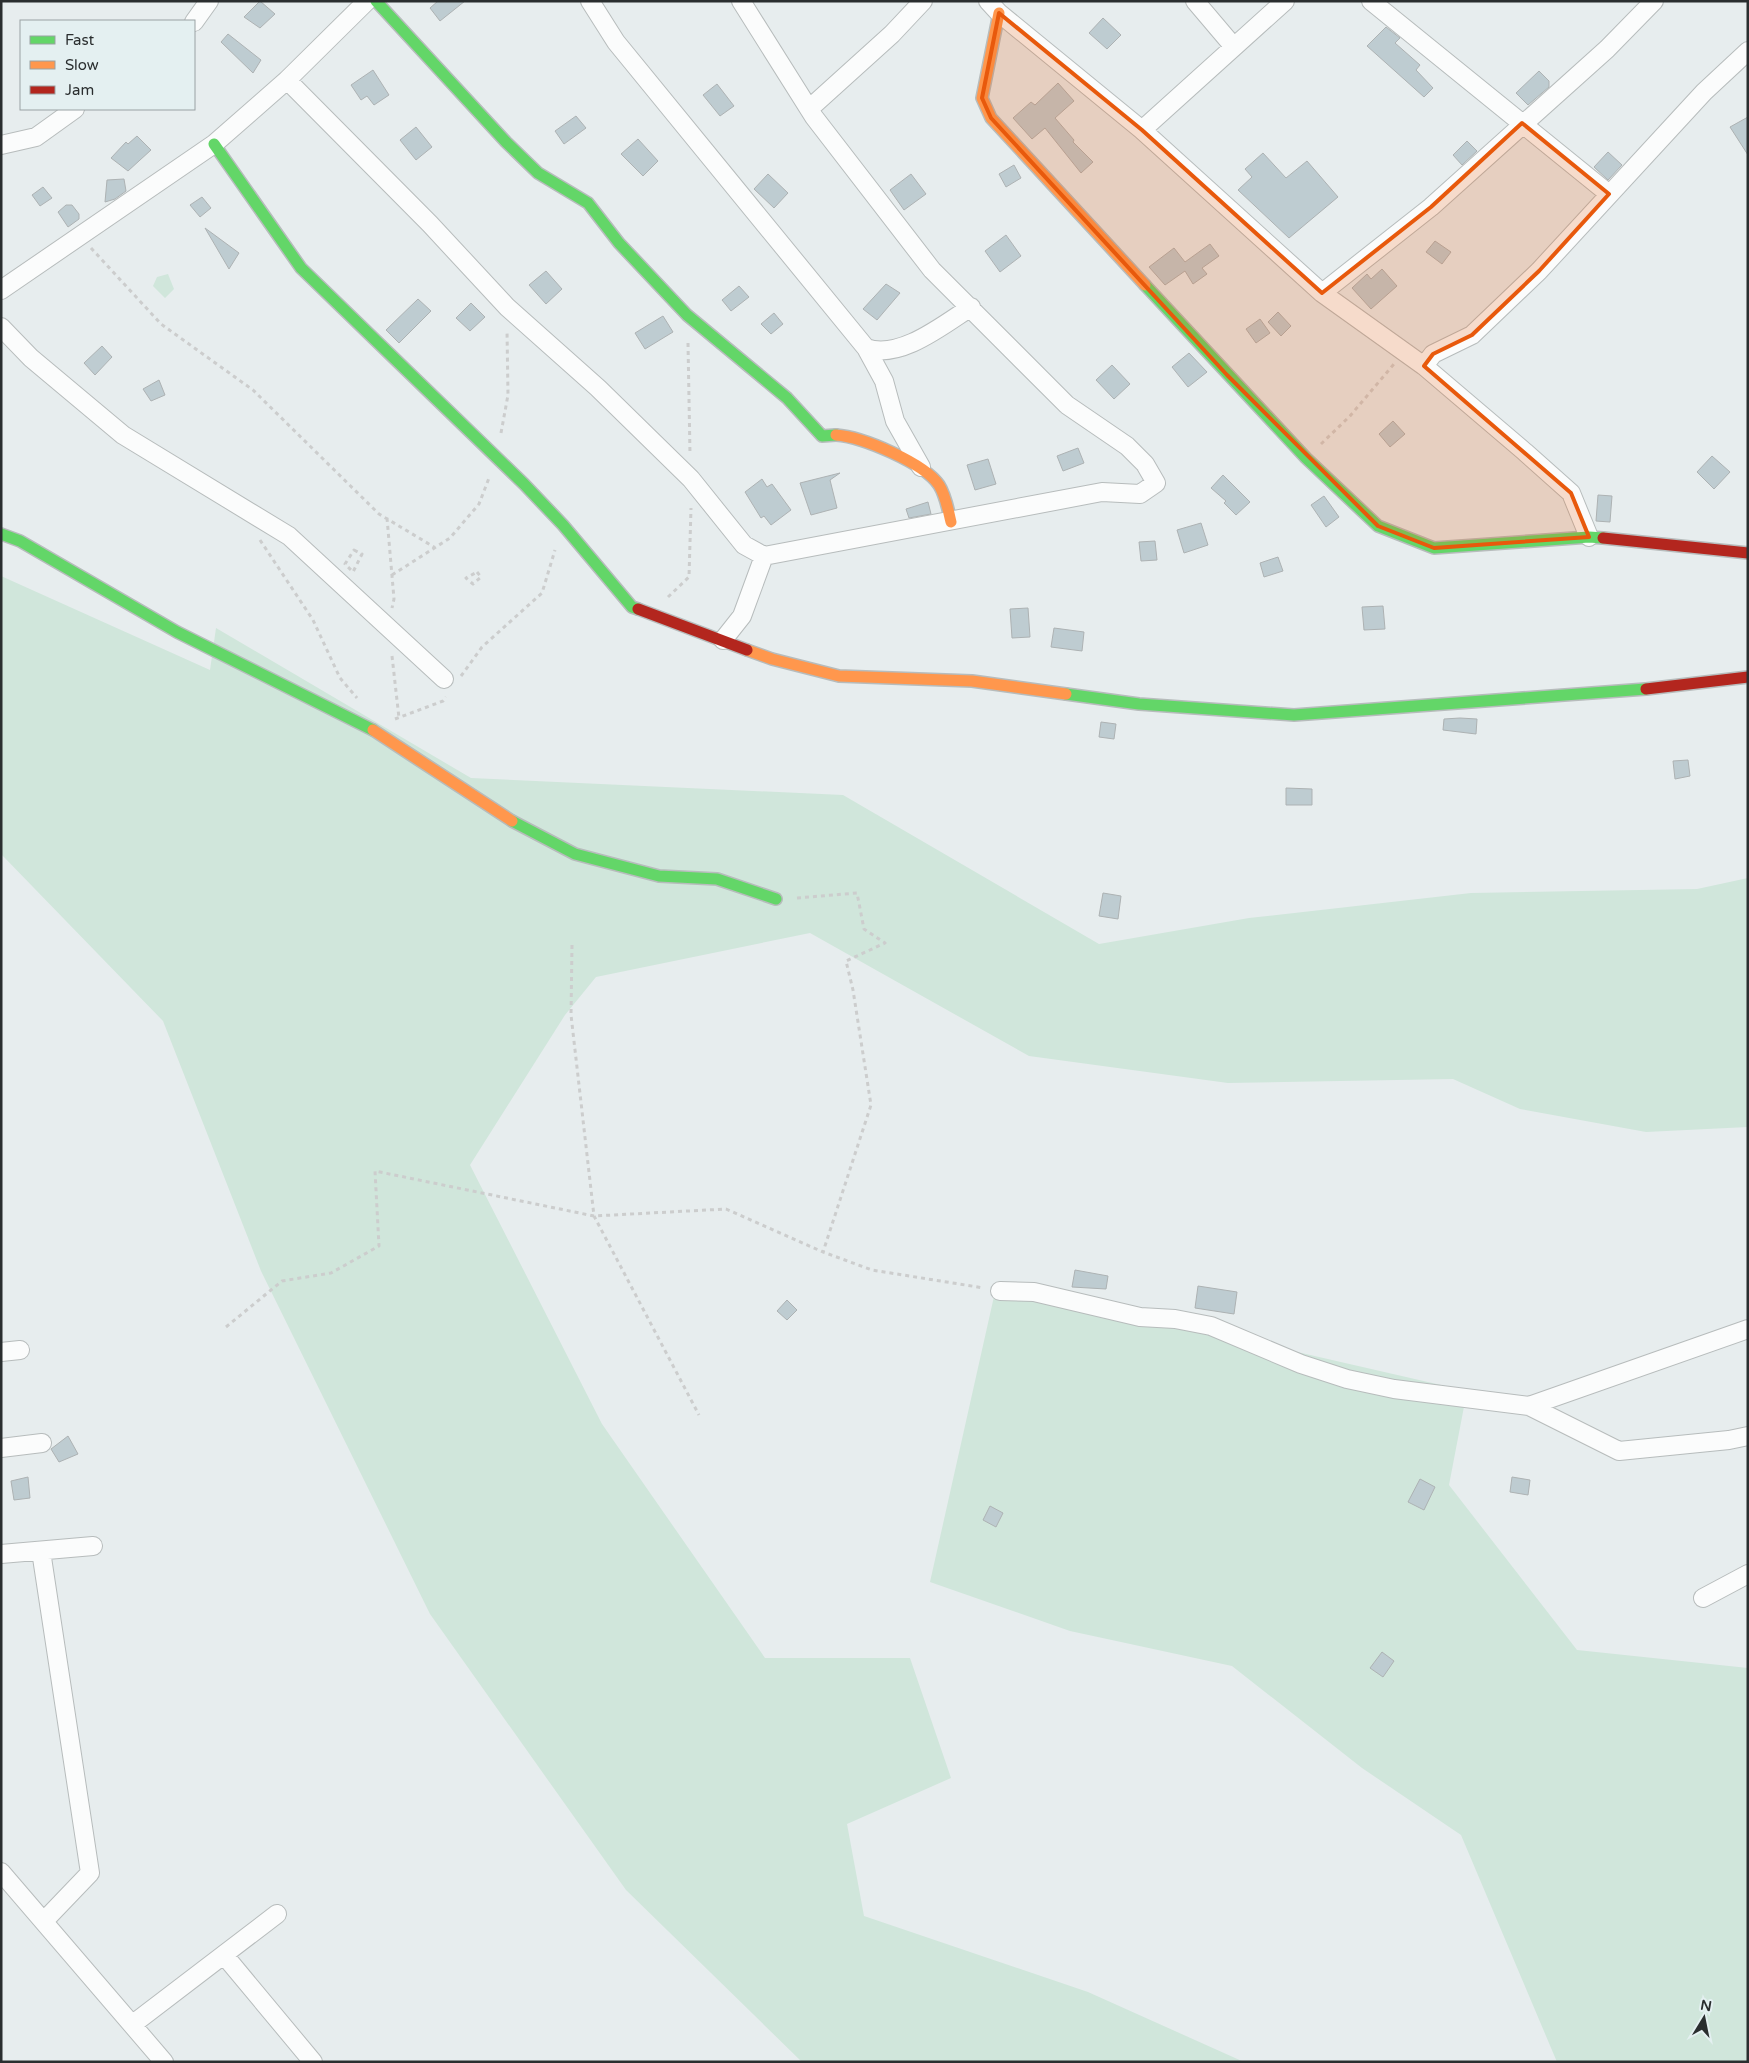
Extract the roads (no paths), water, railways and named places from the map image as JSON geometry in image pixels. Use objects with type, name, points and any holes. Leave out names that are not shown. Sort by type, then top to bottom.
[{"type":"street","points":[[195,21],[209,1]]},
{"type":"street","points":[[1,290],[214,144],[287,80],[367,1]]},
{"type":"street","points":[[376,1],[506,142],[538,173],[588,203],[619,243],[687,315],[730,348],[757,374],[787,398],[822,436],[836,434],[857,436],[881,445],[926,474],[939,486],[951,522]]},
{"type":"street","points":[[590,1],[616,42],[866,348],[884,381],[895,421],[913,456],[926,474]]},
{"type":"street","points":[[287,80],[430,224],[506,307],[598,388],[691,479],[744,545],[764,556],[1102,492],[1140,494],[1156,483],[1145,464],[1127,446],[1067,405],[932,270],[809,109],[742,1]]},
{"type":"street","points":[[809,109],[892,34],[923,1]]},
{"type":"street","points":[[1196,1],[1234,48]]},
{"type":"street","points":[[1142,130],[1285,1]]},
{"type":"street","points":[[1371,1],[1609,194]]},
{"type":"street","points":[[1322,293],[1431,207],[1522,123],[1607,49],[1654,1]]},
{"type":"street","points":[[994,7],[1142,130],[1322,293],[1424,366],[1571,493],[1589,537]]},
{"type":"street","points":[[994,7],[982,98],[991,118],[1306,458],[1378,526],[1434,548],[1589,537],[1748,553]]},
{"type":"street","points":[[1424,366],[1433,354],[1472,335],[1539,271],[1704,92],[1748,51]]},
{"type":"street","points":[[1,145],[36,137],[74,110]]},
{"type":"street","points":[[214,144],[301,268],[427,387],[524,484],[563,525],[632,607],[772,659],[840,676],[972,681],[1139,704],[1294,715],[1632,691],[1748,677]]},
{"type":"street","points":[[866,348],[877,352],[893,349],[924,338],[971,307]]},
{"type":"street","points":[[1,327],[31,358],[123,435],[298,544],[451,683]]},
{"type":"street","points":[[1,534],[20,541],[177,632],[382,735],[510,820],[575,854],[659,876],[717,879],[776,899]]},
{"type":"street","points":[[723,640],[742,616],[764,556]]},
{"type":"street","points":[[1000,1291],[1034,1292],[1140,1317],[1175,1319],[1211,1326],[1301,1364],[1347,1380],[1394,1389],[1530,1406],[1618,1451],[1729,1440],[1748,1436]]},
{"type":"street","points":[[1530,1406],[1748,1329]]},
{"type":"street","points":[[1,1352],[20,1350]]},
{"type":"street","points":[[1,1448],[42,1443]]},
{"type":"street","points":[[1,1554],[93,1546]]},
{"type":"street","points":[[41,1551],[90,1873],[44,1921]]},
{"type":"street","points":[[1703,1598],[1748,1574]]},
{"type":"street","points":[[1,1872],[164,2062]]},
{"type":"street","points":[[133,2024],[277,1914]]},
{"type":"street","points":[[224,1955],[313,2062]]}]
